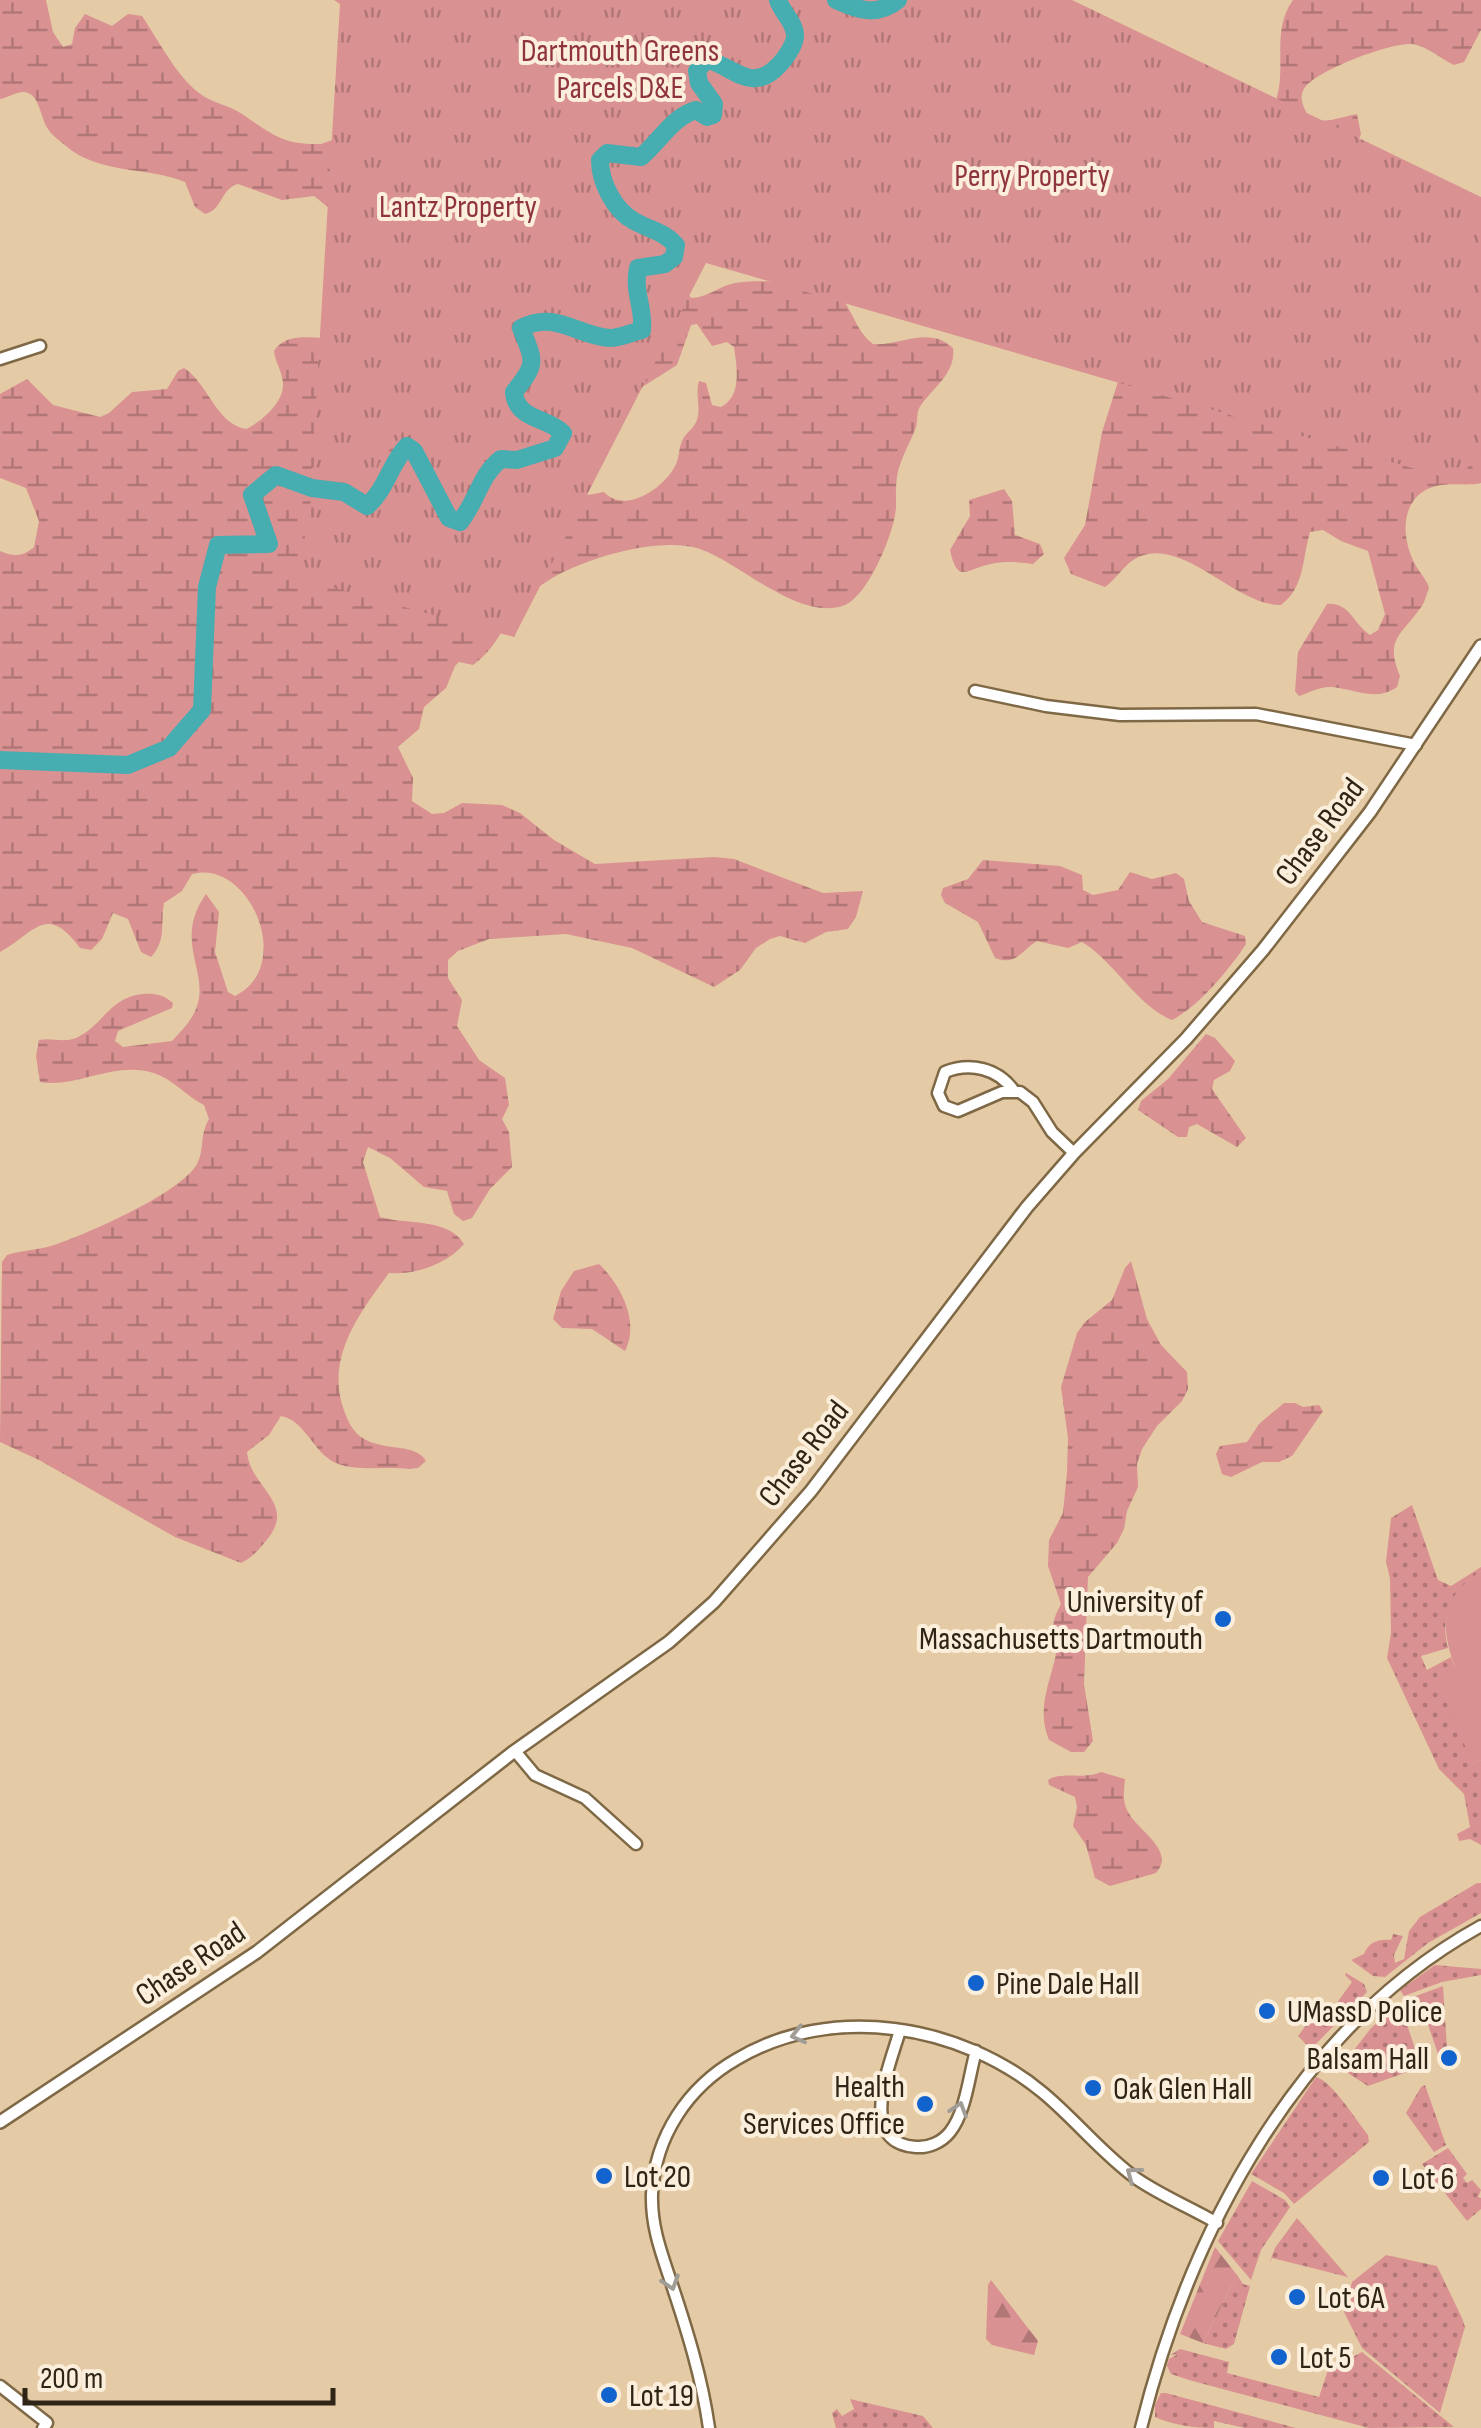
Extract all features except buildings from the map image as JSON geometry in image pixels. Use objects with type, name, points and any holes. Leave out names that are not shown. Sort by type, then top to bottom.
[{"type":"street","points":[[0,359],[40,346]]},
{"type":"street","name":"Chase Road","points":[[0,2122],[258,1952],[515,1751],[620,1679],[714,1602],[811,1491],[999,1242],[1074,1153],[1226,994],[1325,871],[1481,646]]},
{"type":"street","points":[[976,691],[1064,709],[1120,715],[1256,714],[1416,745]]},
{"type":"street","points":[[1014,1090],[958,1111],[942,1104],[938,1092],[945,1072],[969,1065],[1002,1078],[1028,1097],[1052,1132],[1074,1153]]},
{"type":"street","points":[[515,1751],[535,1775],[585,1798],[636,1844]]},
{"type":"street","points":[[1141,2428],[1176,2314],[1217,2223],[1262,2142],[1329,2048],[1366,2008],[1405,1976],[1481,1926]]},
{"type":"street","points":[[709,2428],[696,2357],[653,2222],[652,2191],[667,2133],[697,2088],[714,2072],[780,2039],[814,2030],[900,2030],[946,2039],[976,2051],[1040,2090],[1136,2178],[1217,2223]]},
{"type":"street","points":[[900,2030],[880,2108],[882,2122],[890,2134],[908,2146],[936,2143],[952,2129],[976,2051]]},
{"type":"street","points":[[0,2386],[45,2425]]},
{"type":"green space","name":"Dartmouth Greens Parcels D&E","points":[[0,0],[46,0],[53,32],[63,47],[72,44],[75,28],[85,14],[112,26],[128,14],[142,16],[175,67],[199,93],[278,137],[321,144],[739,0],[984,0],[872,72],[684,287],[691,298],[745,282],[815,287],[841,298],[873,344],[924,337],[944,341],[953,348],[948,372],[918,410],[916,427],[898,473],[891,531],[863,589],[845,605],[809,606],[770,589],[716,556],[684,546],[646,547],[586,562],[554,577],[523,599],[482,657],[473,665],[459,662],[455,666],[446,688],[424,707],[419,729],[398,747],[413,778],[412,801],[432,814],[444,813],[462,803],[502,805],[595,864],[734,859],[823,893],[863,891],[856,917],[848,929],[826,932],[805,943],[780,936],[770,939],[756,948],[740,970],[714,987],[632,948],[566,934],[489,939],[458,951],[448,960],[448,978],[462,1000],[457,1026],[479,1060],[505,1078],[509,1105],[502,1119],[509,1132],[512,1167],[490,1189],[472,1218],[463,1221],[454,1214],[447,1191],[424,1187],[390,1158],[368,1147],[363,1162],[380,1217],[437,1226],[457,1235],[464,1244],[429,1267],[389,1273],[356,1322],[339,1375],[345,1413],[357,1433],[383,1446],[417,1453],[426,1461],[409,1469],[344,1466],[321,1452],[297,1424],[281,1416],[269,1435],[247,1452],[277,1517],[265,1542],[241,1563],[175,1537],[0,1442],[2,1262],[7,1255],[48,1247],[88,1232],[173,1187],[197,1164],[209,1119],[204,1105],[150,1072],[122,1070],[67,1082],[40,1082],[36,1056],[39,1040],[78,1037],[123,1000],[147,994],[166,998],[173,1003],[172,1008],[118,1031],[115,1041],[123,1047],[172,1041],[196,1009],[199,982],[192,927],[206,894],[219,912],[215,952],[228,992],[235,996],[253,981],[262,962],[263,940],[258,918],[247,898],[231,882],[213,873],[192,874],[182,891],[164,903],[161,938],[151,957],[141,952],[128,919],[113,913],[102,939],[91,950],[80,948],[68,934],[49,924],[32,930],[0,952],[0,551],[18,555],[34,547],[39,521],[26,488],[0,478],[0,394],[27,379],[53,405],[100,417],[132,392],[167,389],[184,368],[227,419],[246,429],[252,426],[280,398],[283,380],[274,351],[289,340],[322,338],[329,208],[314,196],[282,200],[238,184],[205,214],[195,207],[185,182],[112,167],[71,150],[50,132],[29,93],[0,99]],"holes":[[[697,324],[712,346],[727,342],[734,347],[735,389],[721,407],[712,405],[706,383],[699,381],[697,420],[683,439],[676,465],[668,476],[652,491],[632,500],[622,501],[604,492],[588,495],[586,490],[639,389],[677,365],[691,325]]]},
{"type":"green space","name":"Lantz Property","points":[[334,0],[772,0],[790,32],[778,56],[757,72],[739,71],[708,53],[696,56],[691,77],[710,113],[683,102],[643,147],[604,146],[596,150],[594,170],[607,202],[630,224],[663,237],[669,255],[657,260],[641,255],[635,262],[630,286],[637,320],[632,328],[609,330],[553,314],[512,323],[511,330],[526,348],[530,360],[511,390],[514,407],[530,421],[554,428],[557,437],[540,451],[492,458],[458,514],[442,498],[422,454],[406,438],[396,441],[379,464],[367,501],[360,500],[348,487],[311,483],[340,4]]},
{"type":"green space","name":"Perry Property","points":[[782,0],[823,0],[872,17],[893,10],[905,0],[1072,0],[1481,197],[1481,451],[1457,481],[706,263],[514,637],[298,578],[312,494],[341,498],[358,510],[369,511],[409,455],[441,518],[455,529],[469,520],[499,466],[542,459],[560,450],[566,430],[525,408],[517,399],[538,358],[528,330],[564,328],[607,344],[644,336],[648,323],[641,279],[670,267],[680,253],[676,240],[666,230],[614,196],[607,183],[606,165],[614,158],[634,166],[645,165],[685,118],[693,116],[706,122],[714,118],[718,106],[703,80],[707,67],[750,86],[780,76],[795,58],[801,37]]},
{"type":"green space","points":[[1293,0],[1481,0],[1481,30],[1464,62],[1454,65],[1423,47],[1402,45],[1343,64],[1307,85],[1302,102],[1312,118],[1326,120],[1357,114],[1361,134],[1352,156],[1275,103],[1282,25]]},
{"type":"green space","points":[[1124,363],[1481,429],[1481,483],[1428,489],[1412,503],[1408,514],[1409,548],[1429,587],[1423,605],[1394,646],[1400,676],[1397,687],[1382,694],[1332,687],[1299,696],[1295,691],[1298,652],[1327,604],[1341,606],[1370,635],[1378,630],[1385,614],[1368,551],[1323,530],[1310,532],[1299,581],[1281,605],[1247,595],[1193,564],[1158,553],[1136,558],[1105,587],[1071,574],[1064,558],[1085,525],[1102,432]]},
{"type":"green space","points":[[1004,489],[1012,501],[1015,535],[1040,544],[1044,554],[1033,564],[1001,562],[960,571],[950,550],[970,516],[969,500]]},
{"type":"green space","points":[[983,860],[1060,866],[1082,875],[1083,890],[1093,895],[1118,890],[1130,872],[1152,879],[1176,873],[1184,879],[1189,901],[1202,922],[1245,936],[1246,944],[1213,986],[1172,1020],[1148,1005],[1082,942],[1068,948],[1037,941],[1013,959],[995,958],[978,922],[945,903],[941,895],[943,888],[968,879]]},
{"type":"green space","points":[[1206,1034],[1215,1038],[1235,1061],[1230,1071],[1214,1080],[1212,1089],[1246,1138],[1237,1147],[1197,1124],[1189,1127],[1187,1137],[1178,1137],[1138,1110],[1141,1101],[1168,1079]]},
{"type":"green space","points":[[1131,1261],[1147,1319],[1161,1345],[1187,1372],[1188,1389],[1142,1449],[1137,1464],[1138,1487],[1124,1529],[1088,1577],[1084,1684],[1093,1741],[1084,1752],[1071,1752],[1049,1740],[1044,1719],[1056,1651],[1053,1627],[1061,1604],[1048,1566],[1049,1540],[1063,1513],[1067,1472],[1068,1438],[1061,1387],[1077,1333],[1112,1300]]},
{"type":"green space","points":[[599,1264],[626,1304],[630,1328],[625,1351],[592,1329],[562,1328],[553,1319],[561,1291],[574,1271]]},
{"type":"green space","points":[[1284,1403],[1319,1405],[1323,1411],[1292,1456],[1279,1462],[1262,1462],[1231,1477],[1222,1474],[1216,1454],[1220,1446],[1247,1442],[1259,1424]]},
{"type":"green space","points":[[1412,1505],[1438,1580],[1451,1586],[1481,1567],[1451,1604],[1446,1625],[1448,1648],[1421,1656],[1427,1670],[1451,1657],[1455,1668],[1472,1764],[1481,1760],[1481,1845],[1470,1839],[1459,1841],[1457,1834],[1470,1827],[1464,1794],[1439,1769],[1387,1658],[1391,1633],[1386,1561],[1391,1518]]},
{"type":"green space","points":[[1481,1571],[1481,1760],[1472,1764],[1437,1674],[1455,1667],[1446,1625],[1451,1602],[1467,1581]]},
{"type":"green space","points":[[1101,1772],[1125,1779],[1128,1812],[1159,1849],[1161,1865],[1156,1873],[1110,1886],[1095,1878],[1086,1845],[1073,1826],[1075,1797],[1049,1785],[1048,1780]]},
{"type":"green space","points":[[1481,1883],[1481,1913],[1428,1943],[1385,1977],[1373,1976],[1351,1960],[1364,1954],[1374,1942],[1391,1940],[1393,1934],[1403,1936],[1394,1955],[1395,1963],[1404,1959],[1409,1931],[1420,1917]]},
{"type":"green space","points":[[1435,1965],[1481,1969],[1481,1975],[1442,1982],[1404,1996],[1400,1990]]},
{"type":"green space","points":[[1346,1973],[1364,1984],[1367,1992],[1311,2049],[1298,2036],[1318,2009],[1328,2015],[1352,1982]]},
{"type":"green space","points":[[1443,1986],[1447,2048],[1438,2054],[1419,1998],[1408,1999]]},
{"type":"green space","points":[[1400,2003],[1421,2067],[1368,2086],[1340,2068],[1371,2028]]},
{"type":"green space","points":[[1316,2077],[1344,2102],[1369,2142],[1294,2204],[1284,2193],[1251,2174]]},
{"type":"green space","points":[[1425,2085],[1446,2145],[1434,2152],[1406,2113]]},
{"type":"green space","points":[[1448,2148],[1467,2174],[1463,2178],[1467,2183],[1472,2180],[1481,2190],[1481,2209],[1467,2221],[1422,2164]]},
{"type":"green space","points":[[1252,2181],[1290,2207],[1261,2250],[1251,2280],[1218,2241]]},
{"type":"green space","points":[[1297,2218],[1348,2277],[1272,2258],[1269,2264],[1275,2248]]},
{"type":"green space","points":[[1215,2247],[1237,2275],[1203,2343],[1180,2334]]},
{"type":"green space","points":[[1386,2255],[1437,2266],[1462,2318],[1465,2327],[1440,2413],[1362,2348],[1344,2312],[1352,2282]]},
{"type":"green space","points":[[1237,2275],[1250,2286],[1234,2344],[1226,2349],[1203,2343]]},
{"type":"green space","points":[[991,2280],[1038,2341],[1034,2355],[992,2345],[986,2339]]},
{"type":"green space","points":[[1180,2349],[1229,2362],[1227,2373],[1319,2397],[1328,2370],[1362,2352],[1454,2427],[1369,2428],[1189,2380],[1171,2374],[1167,2366],[1169,2359],[1178,2354],[1170,2355]]},
{"type":"green space","points":[[1161,2393],[1296,2428],[1245,2428],[1214,2421],[1214,2428],[1207,2428],[1169,2422],[1155,2417],[1155,2405]]},
{"type":"green space","points":[[850,2399],[923,2416],[933,2428],[836,2428],[832,2413],[837,2409],[842,2416],[854,2409]]},
{"type":"waterway","points":[[0,760],[128,765],[169,748],[202,710],[207,587],[218,545],[269,544],[252,495],[276,475],[312,488],[344,492],[367,506],[407,446],[414,451],[449,518],[460,522],[488,473],[501,459],[517,460],[555,448],[563,433],[526,413],[516,401],[514,392],[531,362],[521,328],[534,323],[556,323],[610,338],[642,330],[638,268],[665,264],[674,257],[676,245],[620,210],[605,186],[600,160],[607,153],[641,157],[688,113],[696,110],[707,117],[713,115],[714,104],[699,83],[697,71],[706,59],[752,78],[760,78],[779,65],[795,37],[778,0]]},
{"type":"waterway","points":[[836,0],[867,10],[883,9],[898,0]]},
{"type":"place","name":"University of Massachusetts Dartmouth","points":[[1223,1619]]},
{"type":"place","name":"Pine Dale Hall","points":[[976,1983]]},
{"type":"place","name":"UMassD Police","points":[[1267,2011]]},
{"type":"place","name":"Balsam Hall","points":[[1449,2058]]},
{"type":"place","name":"Oak Glen Hall","points":[[1093,2088]]},
{"type":"place","name":"Health Services Office","points":[[925,2104]]},
{"type":"place","name":"Lot 20","points":[[604,2176]]},
{"type":"place","name":"Lot 6","points":[[1381,2178]]},
{"type":"place","name":"Lot 6A","points":[[1297,2297]]},
{"type":"place","name":"Lot 5","points":[[1279,2357]]},
{"type":"place","name":"Lot 19","points":[[609,2395]]}]
